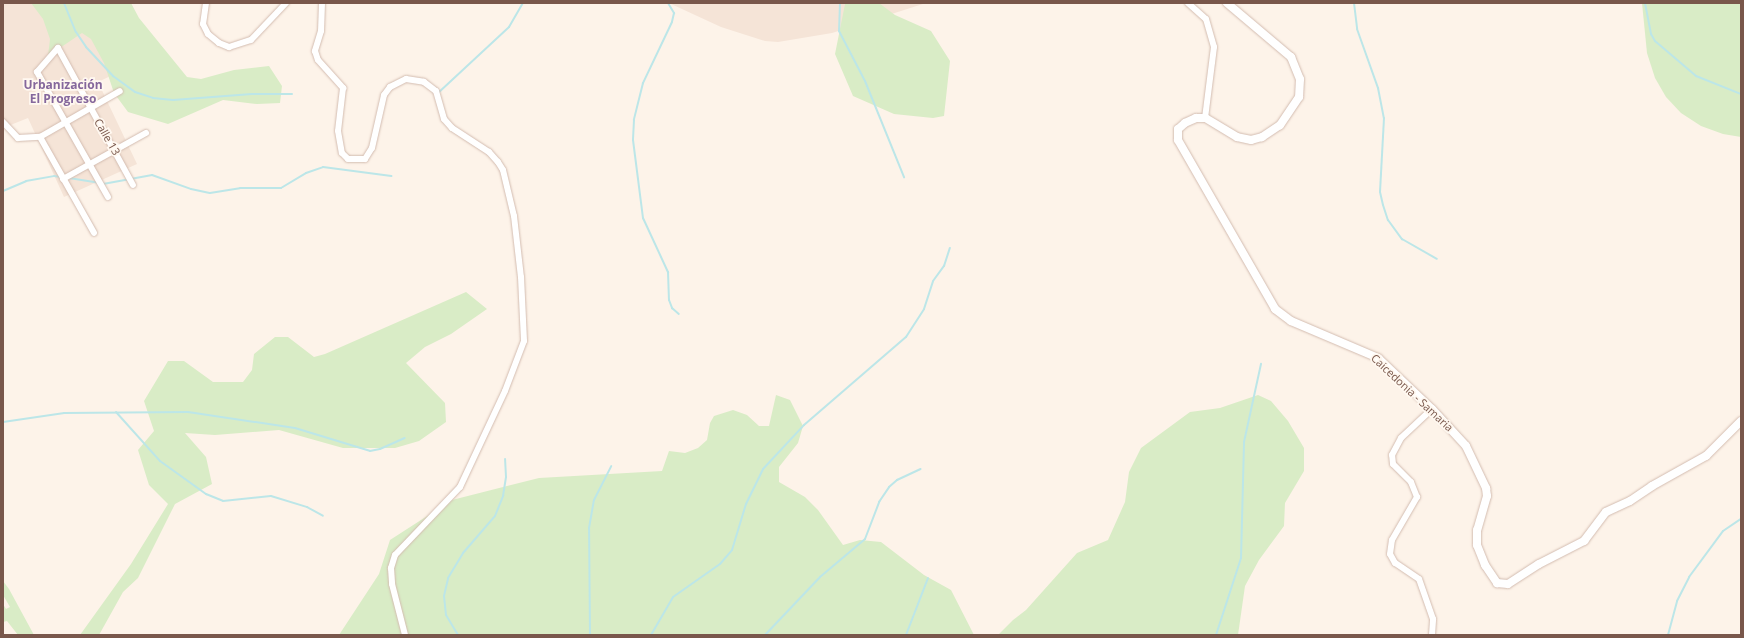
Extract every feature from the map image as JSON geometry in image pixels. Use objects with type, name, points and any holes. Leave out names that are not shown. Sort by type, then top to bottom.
[{"type":"street","points":[[206,3],[203,24],[208,34],[219,43],[229,47],[251,40],[286,3]]},
{"type":"street","points":[[322,3],[321,31],[315,51],[318,60],[343,88],[338,132],[342,153],[348,159],[365,159],[372,148],[384,95],[398,82],[406,79],[420,81],[436,91],[444,119],[452,128],[489,152],[498,162],[503,170],[514,216],[521,277],[524,341],[505,391],[460,487],[395,555],[391,573],[405,635]]},
{"type":"street","points":[[1188,3],[1206,19],[1214,47],[1205,118],[1237,137],[1251,140],[1272,132],[1287,116],[1301,88],[1297,67],[1291,58],[1227,3]]},
{"type":"street","name":"Calle 13","points":[[67,122],[37,72],[58,48],[115,149],[133,185]]},
{"type":"street","points":[[3,122],[18,138],[40,137],[120,91]]},
{"type":"street","name":"Caicedonia - Samaria","points":[[1205,118],[1196,118],[1185,123],[1178,129],[1178,140],[1275,309],[1291,321],[1378,358],[1432,409],[1466,446],[1483,481],[1487,496],[1477,530],[1477,545],[1492,578],[1502,584],[1516,580],[1539,564],[1584,541],[1606,512],[1630,502],[1652,486],[1706,456],[1741,421]]},
{"type":"street","points":[[67,122],[108,197]]},
{"type":"street","points":[[62,179],[146,133]]},
{"type":"street","points":[[40,137],[62,179],[94,233]]},
{"type":"street","points":[[1432,409],[1401,438],[1392,455],[1393,464],[1411,482],[1417,497],[1390,547],[1392,559],[1418,579],[1421,585],[1433,619],[1432,635]]},
{"type":"shaded area","name":"Urbanización El Progreso","points":[[3,3],[93,3],[123,70],[98,82],[137,164],[64,197],[28,118],[8,126],[3,122]]},
{"type":"shaded area","points":[[669,3],[926,3],[832,33],[778,42],[765,41],[721,27]]},
{"type":"green space","points":[[31,3],[131,3],[139,18],[187,77],[201,79],[234,70],[269,66],[282,86],[280,103],[257,104],[223,100],[168,124],[128,112],[114,93],[104,63],[91,39],[82,33],[48,56],[50,39],[43,19]]},
{"type":"green space","points":[[879,3],[895,15],[931,31],[950,61],[944,116],[933,118],[894,114],[853,96],[835,54],[845,4]]},
{"type":"green space","points":[[1642,3],[1741,3],[1741,137],[1723,134],[1701,126],[1681,113],[1666,97],[1655,78],[1647,53]]},
{"type":"green space","points":[[466,292],[487,309],[451,334],[425,347],[406,363],[445,403],[446,422],[419,441],[395,448],[343,448],[279,430],[215,435],[185,433],[206,457],[212,484],[175,504],[138,578],[123,592],[99,635],[80,635],[131,564],[168,504],[149,485],[138,450],[154,431],[144,401],[168,361],[184,361],[213,382],[243,382],[252,370],[254,354],[275,337],[288,337],[314,357],[325,354]]},
{"type":"green space","points":[[776,395],[790,400],[803,426],[798,443],[779,467],[779,482],[805,497],[818,510],[843,545],[860,540],[881,542],[924,575],[951,590],[974,635],[339,635],[379,574],[390,540],[452,500],[539,478],[662,471],[669,451],[685,453],[698,448],[707,440],[710,423],[714,416],[733,410],[747,415],[759,426],[769,426]]},
{"type":"green space","points":[[1258,395],[1271,401],[1288,421],[1304,448],[1304,471],[1285,503],[1284,526],[1259,560],[1245,586],[1238,635],[998,635],[1026,610],[1077,553],[1108,540],[1125,502],[1129,472],[1141,448],[1190,412],[1220,408]]},
{"type":"green space","points":[[3,581],[9,589],[34,635],[18,635],[7,621],[3,622],[3,604],[6,609],[10,607],[3,595]]},
{"type":"waterway","points":[[64,3],[76,32],[86,47],[113,76],[135,92],[153,98],[173,100],[252,94],[292,94]]},
{"type":"waterway","points":[[438,93],[509,27],[523,3]]},
{"type":"waterway","points":[[668,3],[674,13],[672,22],[643,83],[634,120],[633,140],[643,218],[668,272],[669,300],[672,308],[679,314]]},
{"type":"waterway","points":[[840,3],[839,31],[865,81],[904,177]]},
{"type":"waterway","points":[[1354,3],[1357,29],[1378,88],[1384,118],[1380,192],[1383,205],[1388,220],[1402,239],[1437,259]]},
{"type":"waterway","points":[[1645,3],[1651,34],[1655,41],[1696,76],[1741,94]]},
{"type":"waterway","points":[[103,184],[152,175],[191,189],[210,193],[240,188],[281,188],[306,173],[323,167],[391,176]]},
{"type":"waterway","points":[[3,191],[26,181],[54,176],[61,177]]},
{"type":"waterway","points":[[69,178],[99,183]]},
{"type":"waterway","points":[[651,635],[673,597],[720,564],[732,550],[746,504],[763,469],[804,425],[906,337],[924,309],[933,281],[944,266],[950,248]]},
{"type":"waterway","points":[[1216,635],[1241,558],[1244,442],[1261,364]]},
{"type":"waterway","points":[[116,412],[160,461],[206,494],[223,501],[271,496],[307,507],[323,516]]},
{"type":"waterway","points":[[3,422],[64,413],[188,412],[295,428],[370,451],[380,449],[405,438]]},
{"type":"waterway","points":[[458,635],[446,615],[444,596],[448,578],[463,553],[495,516],[503,496],[506,477],[505,459]]},
{"type":"waterway","points":[[590,635],[589,528],[594,500],[611,466]]},
{"type":"waterway","points":[[765,635],[820,577],[865,539],[879,502],[889,487],[897,480],[921,469]]},
{"type":"waterway","points":[[1668,635],[1677,601],[1689,577],[1723,531],[1741,519]]},
{"type":"waterway","points":[[906,635],[928,578]]},
{"type":"district","name":"Urbanización El Progreso","points":[[63,92]]}]
